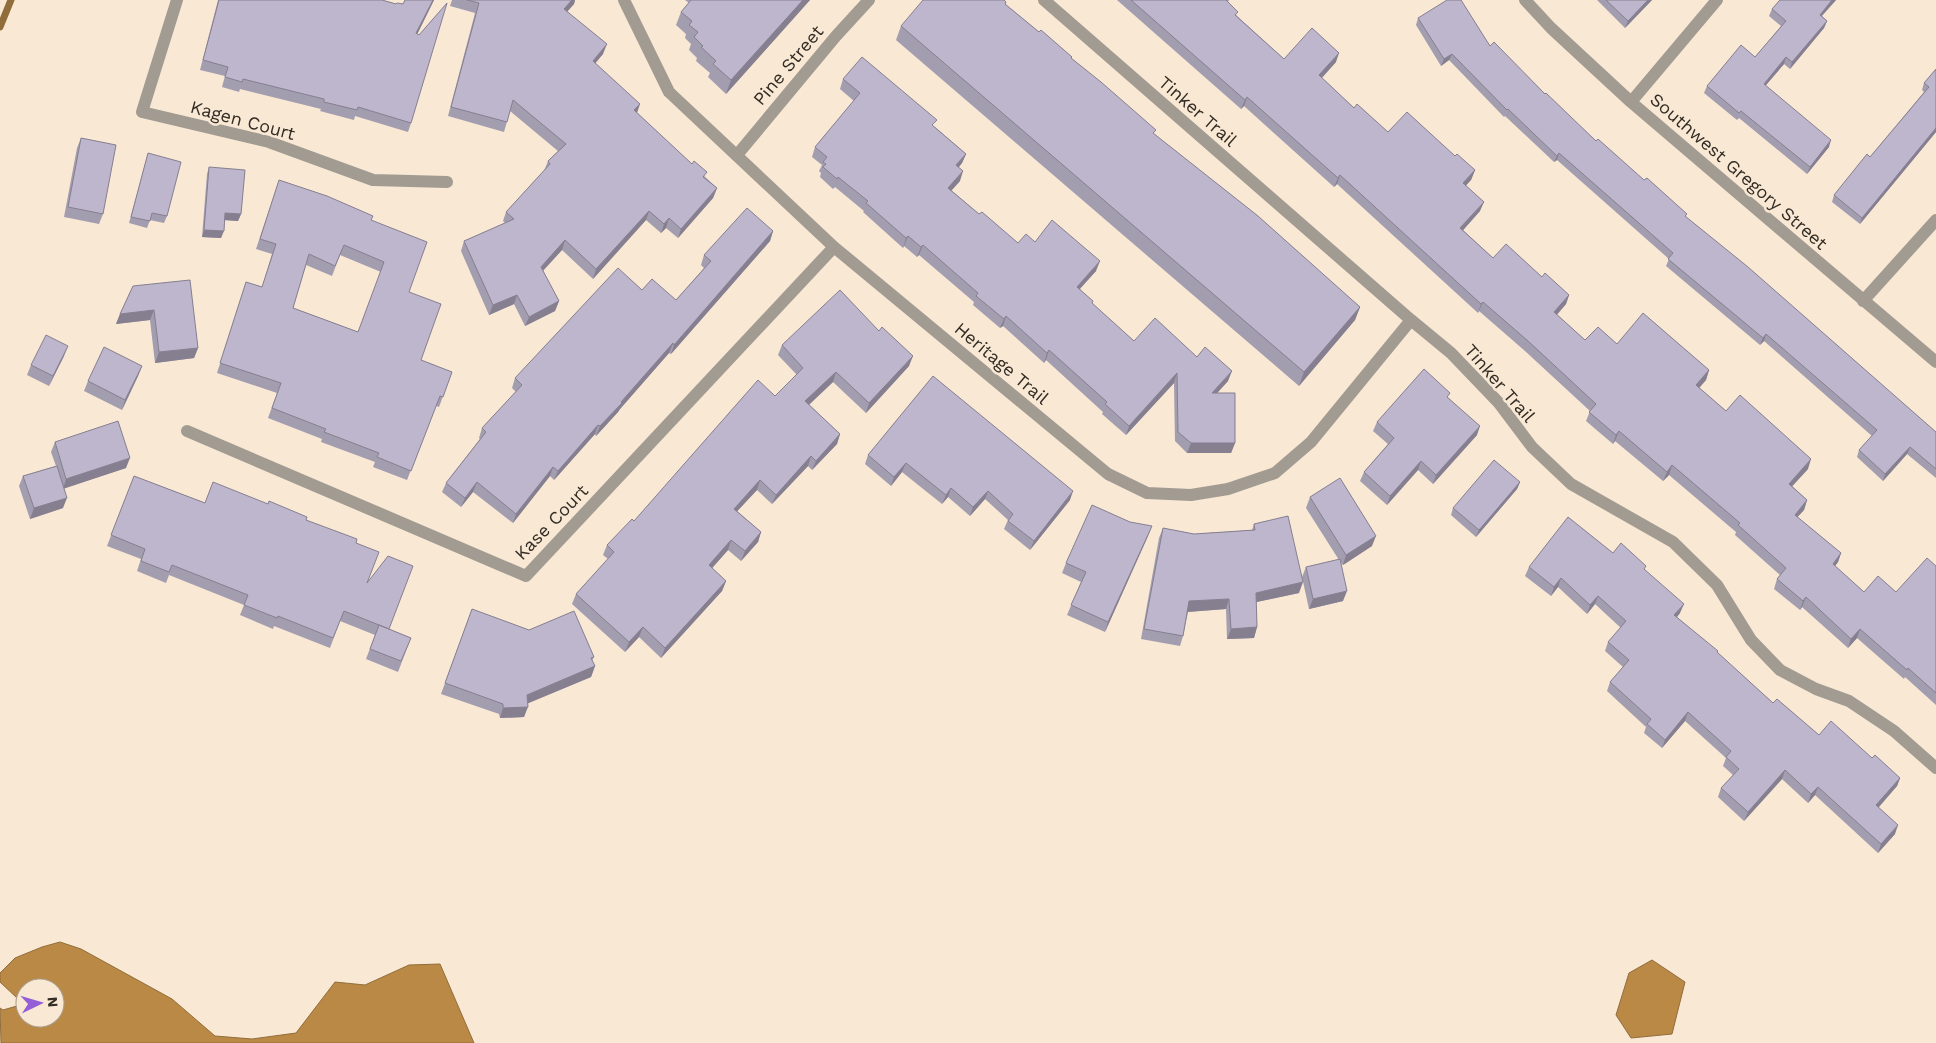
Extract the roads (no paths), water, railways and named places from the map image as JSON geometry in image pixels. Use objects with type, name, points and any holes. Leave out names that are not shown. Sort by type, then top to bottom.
[{"type":"street","name":"Kagen Court","points":[[177,0],[142,112],[269,142],[373,180],[447,182]]},
{"type":"street","name":"Heritage Trail","points":[[624,0],[669,92],[834,247],[1108,474],[1147,493],[1191,496],[1228,489],[1274,473],[1311,442],[1411,320]]},
{"type":"street","name":"Pine Street","points":[[736,154],[869,0]]},
{"type":"street","name":"Tinker Trail","points":[[1044,0],[1451,353],[1498,402],[1532,447],[1571,484],[1673,542],[1717,585],[1751,640],[1780,670],[1816,689],[1849,701],[1894,731],[1936,768]]},
{"type":"street","name":"Southwest Gregory Street","points":[[1525,0],[1551,28],[1631,102],[1936,362]]},
{"type":"street","points":[[1631,102],[1717,0]]},
{"type":"street","points":[[1863,301],[1936,220]]},
{"type":"street","name":"Kase Court","points":[[187,431],[526,576],[834,247]]},
{"type":"waterway","points":[[0,27],[11,0]]}]
